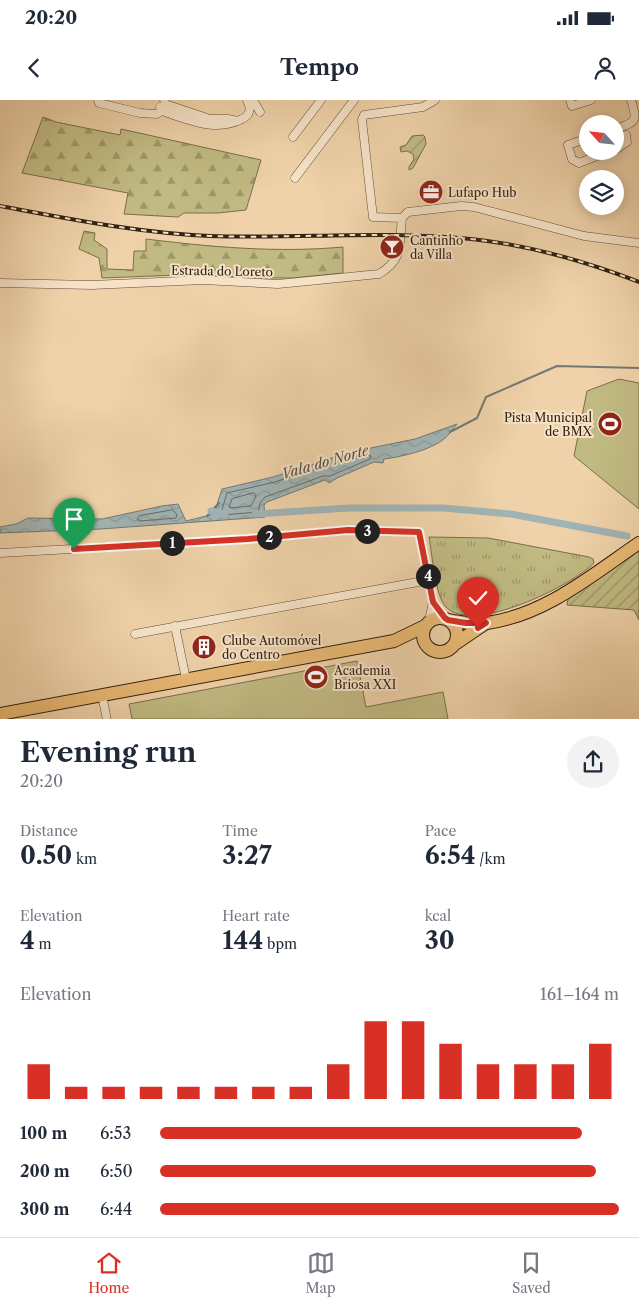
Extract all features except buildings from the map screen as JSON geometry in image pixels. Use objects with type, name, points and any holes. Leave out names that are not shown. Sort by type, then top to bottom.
[{"type":"main road","points":[[0,714],[394,640],[427,624],[434,618],[466,623],[486,623],[528,612],[547,605],[639,543]]},
{"type":"main road","points":[[447,619],[453,623],[457,633],[455,644]]},
{"type":"main road","points":[[394,640],[426,646],[431,650],[441,652],[450,649],[486,623]]},
{"type":"main road","points":[[426,646],[422,636],[427,624]]},
{"type":"street","points":[[98,100],[99,103],[140,113],[157,114],[161,111],[209,126],[229,125],[244,118],[249,113],[250,107],[247,100]]},
{"type":"street","points":[[159,100],[161,111]]},
{"type":"street","points":[[164,100],[165,104],[210,119],[238,121]]},
{"type":"street","points":[[253,100],[260,112]]},
{"type":"street","points":[[293,137],[321,100]]},
{"type":"street","points":[[295,178],[354,100]]},
{"type":"street","points":[[435,100],[424,107],[364,115],[362,120],[372,217],[402,218],[408,212],[461,206],[474,207],[584,236],[639,243]]},
{"type":"street","points":[[570,100],[572,106],[591,100]]},
{"type":"street","points":[[624,126],[632,123],[636,115],[631,100]]},
{"type":"street","points":[[624,144],[627,142],[626,135]]},
{"type":"street","points":[[579,141],[568,145],[572,160],[578,163],[586,160]]},
{"type":"street","name":"Estrada do Loreto","points":[[0,284],[92,285],[203,280],[278,284],[378,274],[391,266],[398,256],[402,218]]},
{"type":"street","points":[[0,553],[238,540],[348,530],[419,532],[433,602],[427,624]]},
{"type":"street","points":[[135,634],[429,580]]},
{"type":"street","points":[[433,602],[447,619]]},
{"type":"street","points":[[176,626],[186,679]]},
{"type":"street","points":[[102,695],[107,719]]},
{"type":"green space","points":[[43,117],[56,122],[120,135],[121,129],[261,160],[246,210],[218,213],[184,213],[178,217],[124,214],[128,193],[22,173]]},
{"type":"green space","points":[[423,135],[426,144],[413,168],[409,170],[414,159],[413,154],[407,151],[401,152],[400,147],[406,145],[412,136]]},
{"type":"green space","points":[[84,231],[95,233],[94,240],[107,249],[107,269],[133,270],[134,251],[146,251],[146,239],[244,248],[318,249],[343,247],[343,273],[293,278],[249,278],[203,274],[102,278],[99,258],[79,249]]},
{"type":"green space","name":"Pista Municipal de BMX","points":[[619,379],[639,383],[639,509],[574,456],[587,391]]},
{"type":"green space","points":[[429,537],[488,538],[589,557],[593,559],[594,563],[565,584],[522,604],[477,615],[459,614],[446,607],[439,594]]},
{"type":"green space","points":[[639,550],[639,620],[634,610],[567,605],[568,599]]},
{"type":"green space","name":"Academia Briosa XXI","points":[[357,661],[366,707],[443,692],[448,719],[132,719],[129,704]]},
{"type":"water","points":[[457,424],[446,437],[424,450],[384,459],[383,463],[374,462],[329,483],[325,480],[267,502],[264,505],[265,517],[101,529],[0,533],[0,527],[16,524],[28,518],[102,519],[178,504],[186,521],[214,514],[222,489],[273,477],[351,452],[415,439]]},
{"type":"waterway","name":"Vala do Norte","points":[[450,432],[477,418],[486,397],[557,366],[639,368]]},
{"type":"waterway","name":"Vala do Norte","points":[[207,516],[219,503]]},
{"type":"waterway","points":[[255,514],[349,508],[443,508],[511,514],[627,536]]},
{"type":"waterway","points":[[211,511],[225,514]]},
{"type":"railway","points":[[0,206],[105,225],[157,232],[210,236],[406,235],[471,239],[514,245],[556,255],[598,267],[639,282]]},
{"type":"place","name":"Lufapo Hub","points":[[431,192]]},
{"type":"place","name":"Cantinho da Villa","points":[[392,247]]},
{"type":"place","name":"Pista Municipal de BMX","points":[[610,424]]},
{"type":"place","name":"Clube Automóvel do Centro","points":[[204,647]]},
{"type":"place","name":"Academia Briosa XXI","points":[[316,677]]},
{"type":"route","points":[[74,549],[248,539],[348,530],[419,532],[433,602],[448,620],[466,623],[486,623],[478,628]]}]
